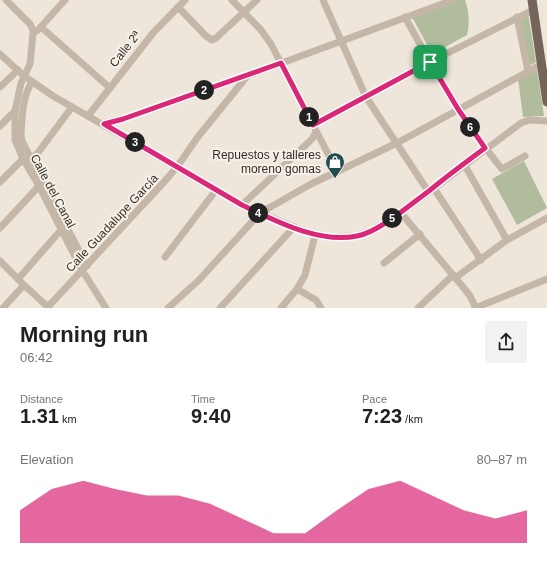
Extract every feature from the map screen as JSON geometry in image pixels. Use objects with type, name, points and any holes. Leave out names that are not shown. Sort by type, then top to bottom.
[{"type":"main road","points":[[532,0],[547,102]]},
{"type":"street","points":[[6,0],[30,24],[34,32],[41,27],[65,0]]},
{"type":"street","name":"Calle 2ª","points":[[88,116],[152,32],[185,0]]},
{"type":"street","points":[[232,0],[271,44],[337,171]]},
{"type":"street","points":[[178,7],[206,36],[212,40],[257,0]]},
{"type":"street","points":[[323,0],[366,97],[481,260]]},
{"type":"street","points":[[104,124],[123,119],[249,75],[450,0]]},
{"type":"street","points":[[242,205],[312,139],[315,129],[366,97],[430,62],[533,10]]},
{"type":"street","points":[[405,17],[458,109],[485,148],[502,169],[525,156]]},
{"type":"street","points":[[517,17],[528,71]]},
{"type":"street","points":[[41,27],[110,88]]},
{"type":"street","name":"Calle del Canal","points":[[34,32],[30,64],[21,83],[15,111],[14,135],[24,160],[106,308]]},
{"type":"street","points":[[0,54],[32,82],[72,107],[104,124],[242,205],[315,235],[342,237],[361,235],[401,213],[430,189],[521,123],[529,120],[547,121]]},
{"type":"street","points":[[168,308],[199,280],[260,213],[311,184],[397,143],[542,64]]},
{"type":"street","points":[[0,87],[18,70]]},
{"type":"street","name":"Calle Guadalupe García","points":[[48,308],[177,167],[197,138],[249,75]]},
{"type":"street","points":[[32,82],[28,88],[25,99],[21,136],[22,141],[32,158],[85,268]]},
{"type":"street","points":[[0,182],[24,160],[32,158],[40,151],[72,107]]},
{"type":"street","points":[[0,126],[15,111]]},
{"type":"street","points":[[464,164],[507,240]]},
{"type":"street","points":[[0,228],[39,186]]},
{"type":"street","points":[[166,258],[216,190]]},
{"type":"street","points":[[401,213],[470,296],[475,308],[547,279]]},
{"type":"street","points":[[418,308],[454,277],[481,260],[507,240],[547,218]]},
{"type":"street","points":[[220,308],[294,227]]},
{"type":"street","points":[[18,278],[62,230]]},
{"type":"street","points":[[384,262],[420,234]]},
{"type":"street","points":[[282,308],[297,289],[305,275],[315,235]]},
{"type":"street","points":[[0,261],[48,308]]},
{"type":"street","points":[[3,308],[24,285]]},
{"type":"street","points":[[297,289],[316,300],[320,308]]},
{"type":"green space","points":[[458,0],[465,0],[469,22],[467,35],[432,54],[412,17]]},
{"type":"green space","points":[[528,13],[536,62],[526,68],[517,18]]},
{"type":"green space","points":[[537,68],[544,116],[523,117],[518,78]]},
{"type":"green space","points":[[524,161],[547,208],[517,225],[492,179]]},
{"type":"place","name":"Repuestos y talleres moreno gomas","points":[[335,179]]},
{"type":"route","points":[[430,62],[458,109],[485,148],[401,213],[368,233],[358,236],[329,237],[315,235],[260,213],[242,205],[104,124],[123,119],[281,63],[313,125],[430,62]]}]
